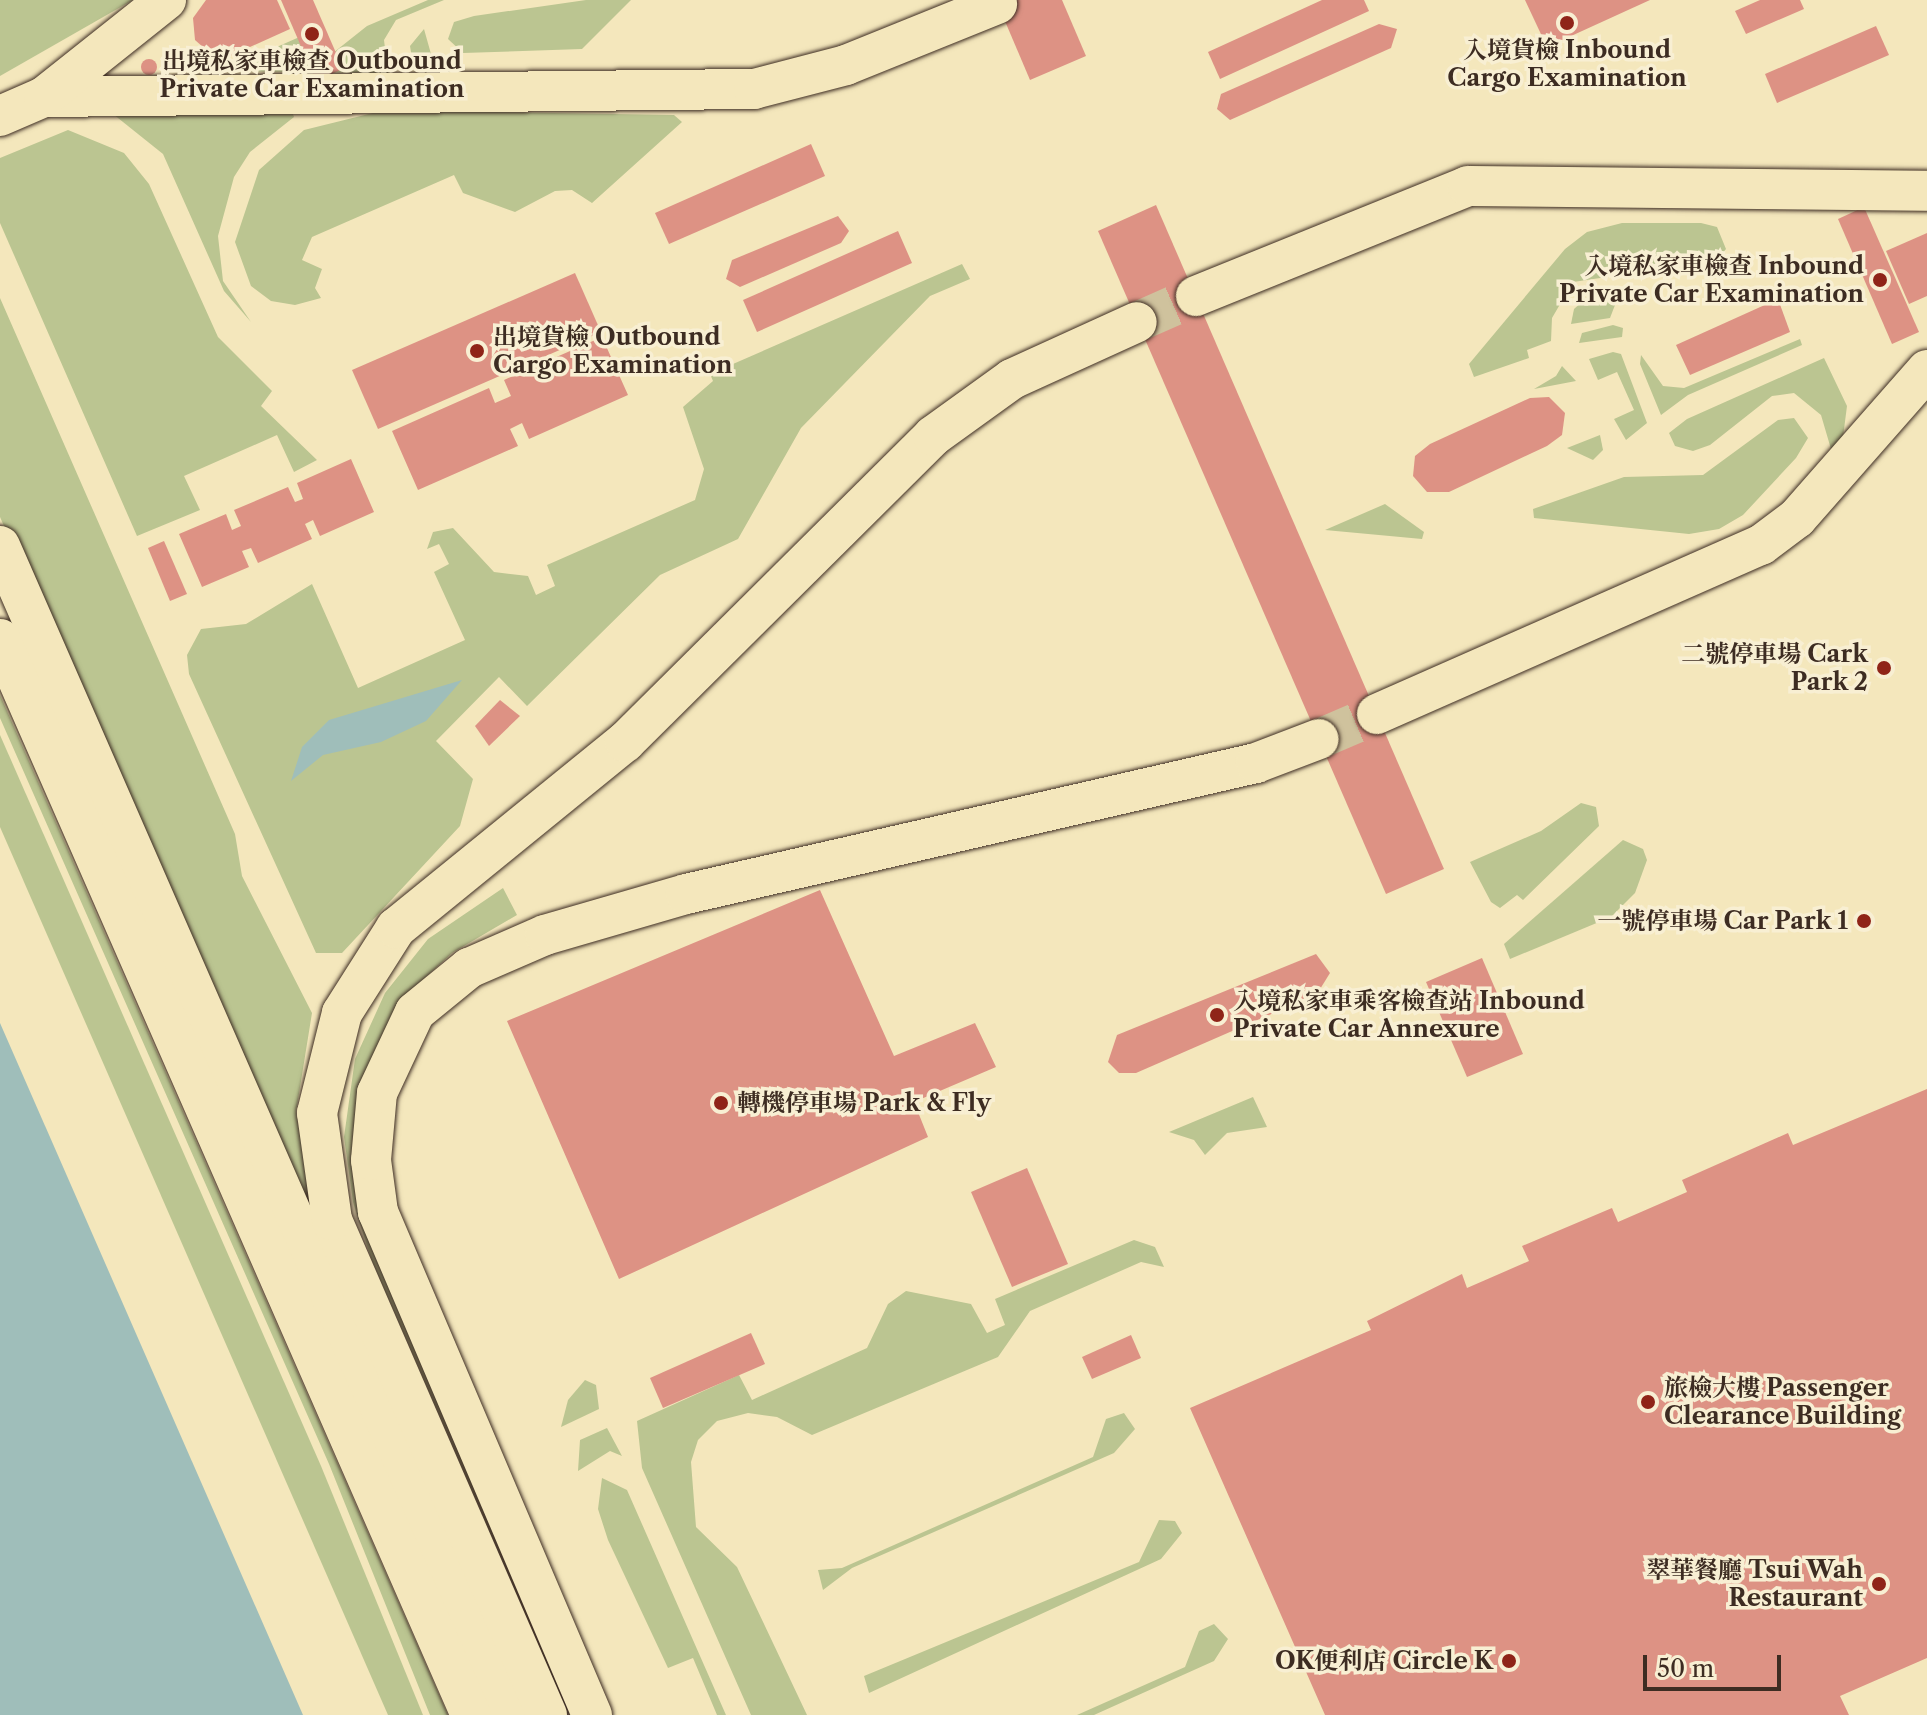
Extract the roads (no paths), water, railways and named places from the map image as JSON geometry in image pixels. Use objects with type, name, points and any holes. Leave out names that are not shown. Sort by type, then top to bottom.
[{"type":"highway","points":[[0,116],[44,97],[166,0]]},
{"type":"highway","points":[[44,97],[754,89],[846,65],[997,4]]},
{"type":"highway","points":[[1196,296],[1468,186],[1927,191]]},
{"type":"highway","points":[[547,1715],[332,1220],[317,1113],[342,1013],[396,928],[625,742],[933,436],[1012,379],[1137,322]]},
{"type":"highway","points":[[1377,714],[1761,545],[1797,518],[1927,370]]},
{"type":"highway","points":[[0,546],[511,1715]]},
{"type":"highway","points":[[0,639],[471,1715]]},
{"type":"highway","points":[[592,1715],[378,1212],[374,1108],[386,1063],[415,1012],[469,968],[545,935],[686,894],[1256,763],[1319,739]]},
{"type":"water","points":[[462,680],[426,721],[381,742],[323,755],[291,781],[302,747],[329,720]]},
{"type":"water","points":[[0,1023],[303,1715],[0,1715]]},
{"type":"tunnel","points":[[1137,322],[1196,296]]},
{"type":"tunnel","points":[[1319,739],[1377,714]]},
{"type":"place","name":"入境貨檢 Inbound Cargo Examination","points":[[1567,23]]},
{"type":"place","name":"出境私家車檢查 Outbound Private Car Examination","points":[[312,34]]},
{"type":"place","name":"入境私家車檢查 Inbound Private Car Examination","points":[[1880,280]]},
{"type":"place","name":"出境貨檢 Outbound Cargo Examination","points":[[477,351]]},
{"type":"place","name":"二號停車場 Cark Park 2","points":[[1884,668]]},
{"type":"place","name":"一號停車場 Car Park 1","points":[[1864,921]]},
{"type":"place","name":"入境私家車乘客檢查站 Inbound Private Car Annexure","points":[[1217,1015]]},
{"type":"place","name":"轉機停車場 Park & Fly","points":[[721,1103]]},
{"type":"place","name":"旅檢大樓 Passenger Clearance Building","points":[[1648,1402]]},
{"type":"place","name":"翠華餐廳 Tsui Wah Restaurant","points":[[1879,1584]]},
{"type":"place","name":"OK便利店 Circle K","points":[[1509,1661]]}]
